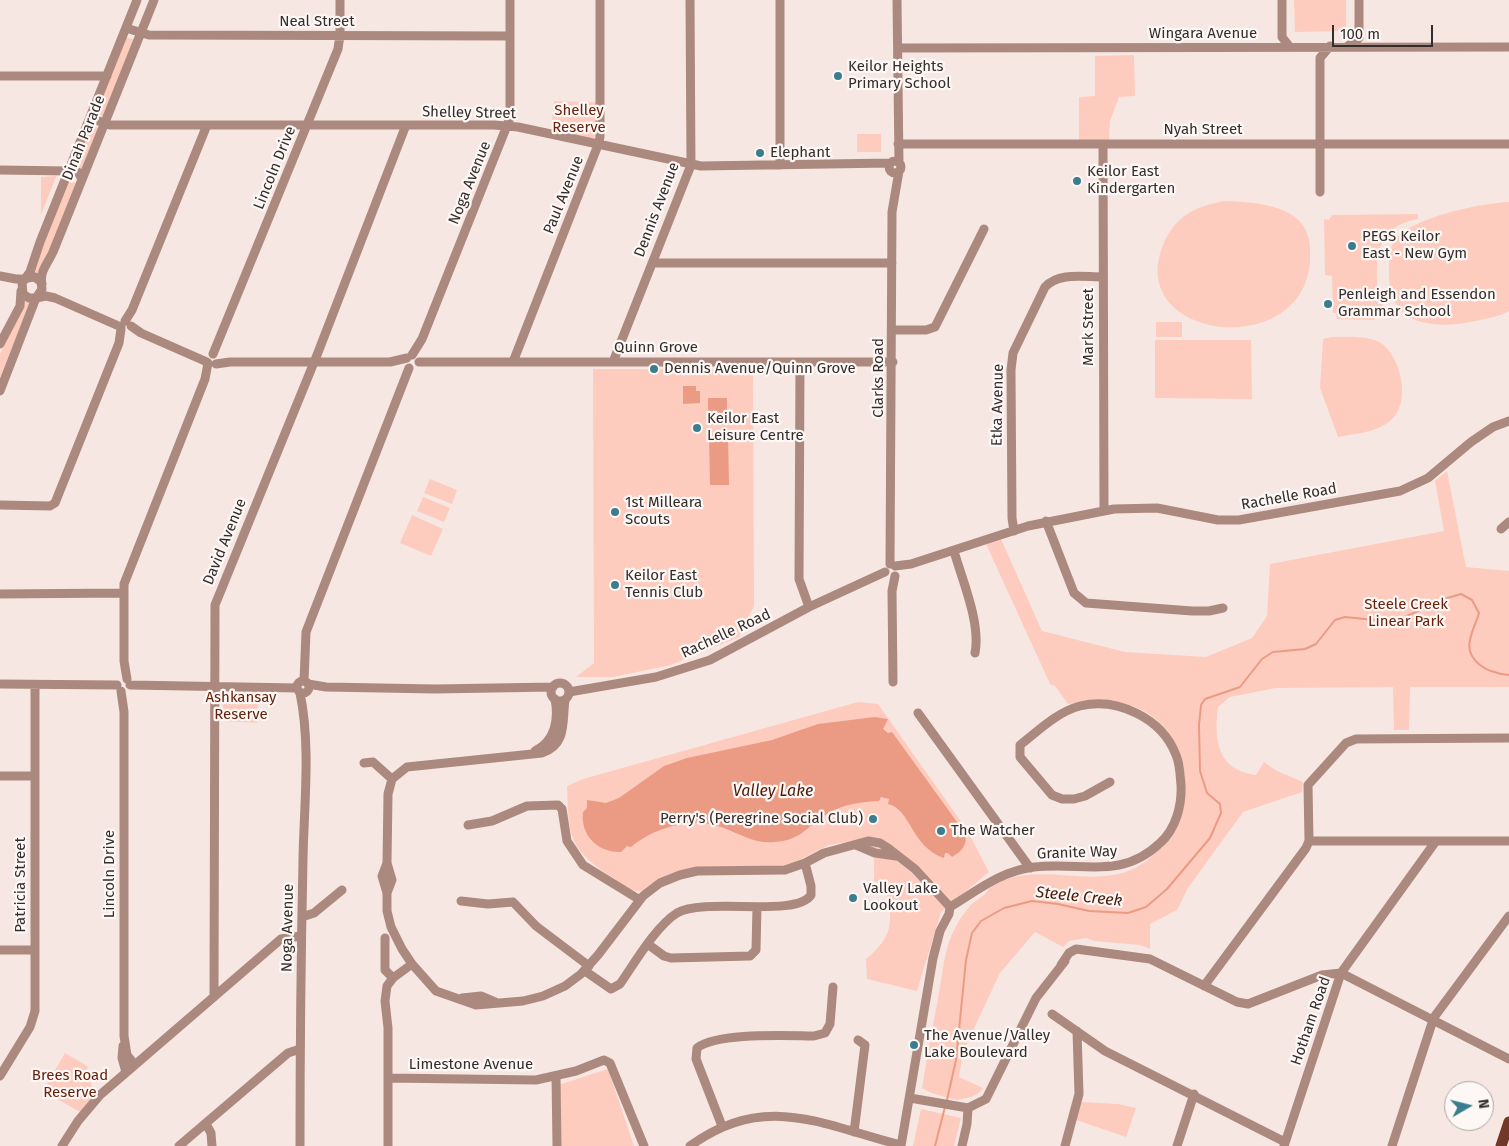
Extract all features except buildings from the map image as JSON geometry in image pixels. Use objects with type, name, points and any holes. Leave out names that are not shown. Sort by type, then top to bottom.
[{"type":"main road","points":[[1501,1146],[1509,1122]]},
{"type":"street","name":"Dinah Parade","points":[[27,278],[137,0]]},
{"type":"street","name":"Dinah Parade","points":[[42,286],[40,278],[43,270],[53,252],[154,0]]},
{"type":"street","name":"Lincoln Drive","points":[[126,1072],[122,1058],[124,1036],[123,593],[126,576],[338,49],[340,0]]},
{"type":"street","name":"Noga Avenue","points":[[300,1146],[303,710],[306,632],[510,118],[510,0]]},
{"type":"street","name":"Paul Avenue","points":[[513,362],[600,137],[600,0]]},
{"type":"street","name":"Dennis Avenue","points":[[613,362],[690,165],[690,0]]},
{"type":"street","points":[[780,0],[780,165]]},
{"type":"street","name":"Clarks Road","points":[[892,682],[892,263],[894,166],[898,144],[897,0]]},
{"type":"street","points":[[1282,0],[1282,37],[1289,46]]},
{"type":"street","points":[[1359,0],[1359,38]]},
{"type":"street","name":"Neal Street","points":[[126,28],[140,34],[510,36]]},
{"type":"street","points":[[1265,47],[1274,45],[1282,37]]},
{"type":"street","points":[[1348,46],[1359,38]]},
{"type":"street","points":[[1359,38],[1372,47]]},
{"type":"street","points":[[1320,192],[1320,58],[1330,46]]},
{"type":"street","points":[[1310,47],[1320,58]]},
{"type":"street","name":"Wingara Avenue","points":[[898,48],[1509,47]]},
{"type":"street","points":[[0,76],[106,76]]},
{"type":"street","name":"Shelley Street","points":[[90,118],[104,124],[507,126],[690,165],[894,166]]},
{"type":"street","points":[[0,505],[50,506],[55,503],[207,125]]},
{"type":"street","name":"David Avenue","points":[[214,997],[215,605],[406,125]]},
{"type":"street","name":"Nyah Street","points":[[898,144],[1509,144]]},
{"type":"street","name":"Mark Street","points":[[1103,144],[1104,511]]},
{"type":"street","points":[[0,170],[69,171],[78,172],[82,179]]},
{"type":"street","points":[[892,330],[926,330],[935,327],[984,229]]},
{"type":"street","points":[[652,263],[892,263]]},
{"type":"street","points":[[0,392],[36,298],[41,293],[42,286],[38,279],[3,276]]},
{"type":"street","points":[[3,276],[21,290],[25,297],[36,298]]},
{"type":"street","name":"Etka Avenue","points":[[1014,531],[1012,518],[1011,370],[1013,353],[1045,287],[1051,280],[1059,278],[1102,277]]},
{"type":"street","points":[[0,344],[20,306],[22,283],[27,278]]},
{"type":"street","name":"Quinn Grove","points":[[42,286],[56,298]]},
{"type":"street","name":"Quinn Grove","points":[[36,298],[46,296],[56,298],[196,355],[230,362],[893,362]]},
{"type":"street","points":[[800,362],[799,579],[809,607]]},
{"type":"street","name":"Rachelle Road","points":[[554,698],[656,677],[710,660],[809,607],[892,571],[1046,521],[1137,507],[1157,508],[1218,520],[1239,520],[1400,491],[1428,478],[1478,436],[1493,427],[1509,421]]},
{"type":"street","points":[[1046,521],[1074,593],[1086,603],[1192,611],[1223,608]]},
{"type":"street","points":[[1501,529],[1509,522]]},
{"type":"street","points":[[954,551],[974,620],[976,635],[975,653]]},
{"type":"street","points":[[0,594],[123,593]]},
{"type":"street","points":[[0,684],[304,688],[529,688],[554,687],[563,684],[567,696],[558,734],[551,750],[531,754],[407,767],[392,779],[387,802],[387,863],[382,876],[388,893],[388,911],[391,927],[412,964],[436,991],[476,1005],[523,1001],[543,996],[565,986],[587,968],[640,900],[660,883],[680,874],[785,870],[806,863],[824,853],[856,846],[868,841],[878,842],[888,848],[924,877],[950,907],[949,914],[940,931],[933,958],[901,1146],[854,1132],[782,1115],[751,1116],[722,1126],[706,1134],[690,1146]]},
{"type":"street","name":"Patricia Street","points":[[0,1076],[35,1016],[35,685]]},
{"type":"street","points":[[554,687],[558,734]]},
{"type":"street","points":[[529,688],[554,698]]},
{"type":"street","name":"Granite Way","points":[[950,907],[991,880],[1030,868],[1055,866],[1103,868],[1125,865],[1143,857],[1162,842],[1173,826],[1182,796],[1180,771],[1176,754],[1155,725],[1138,713],[1118,706],[1098,703],[1080,706],[1063,712],[1020,746],[1020,757],[1052,795],[1062,799],[1074,799],[1085,796],[1110,782]]},
{"type":"street","points":[[918,713],[1030,868]]},
{"type":"street","points":[[1204,986],[1302,854],[1309,841],[1308,785],[1346,743],[1356,739],[1509,738]]},
{"type":"street","points":[[364,763],[373,762],[392,779]]},
{"type":"street","points":[[0,776],[35,776]]},
{"type":"street","points":[[468,825],[492,821],[527,806],[558,805],[562,809],[567,841],[584,865],[640,900]]},
{"type":"street","points":[[1309,841],[1509,840]]},
{"type":"street","name":"Hotham Road","points":[[1285,1144],[1341,974],[1436,841]]},
{"type":"street","points":[[461,901],[488,904],[513,902],[536,926],[611,989],[620,984],[667,921],[688,909],[712,906],[757,907],[788,905],[809,898],[811,886],[806,863]]},
{"type":"street","points":[[302,917],[314,913],[342,890]]},
{"type":"street","points":[[649,945],[664,956],[671,958],[750,956],[756,950],[757,907]]},
{"type":"street","points":[[1392,1146],[1432,1020],[1509,916]]},
{"type":"street","points":[[62,1146],[90,1104],[126,1072],[276,945],[286,938],[301,939]]},
{"type":"street","points":[[385,938],[385,970],[393,978]]},
{"type":"street","points":[[910,1098],[968,1108],[986,1099],[1036,998],[1069,953],[1076,949],[1150,959],[1237,1002],[1248,1004],[1322,975],[1341,974],[1509,1059]]},
{"type":"street","points":[[0,950],[35,950]]},
{"type":"street","points":[[388,1146],[385,1001],[387,986],[393,978],[412,964]]},
{"type":"street","points":[[722,1126],[696,1059],[697,1048],[704,1044],[730,1039],[825,1034],[830,1024],[833,987]]},
{"type":"street","points":[[1052,1014],[1105,1051],[1194,1094],[1285,1144]]},
{"type":"street","points":[[1066,1146],[1079,1094],[1077,1031]]},
{"type":"street","name":"Lincoln Drive","points":[[124,1036],[127,1055],[135,1065]]},
{"type":"street","points":[[854,1132],[865,1045],[858,1040]]},
{"type":"street","points":[[179,1146],[288,1053],[300,1049]]},
{"type":"street","name":"Limestone Avenue","points":[[388,1078],[526,1080],[556,1076],[600,1061],[610,1063],[644,1146]]},
{"type":"street","points":[[556,1076],[557,1146]]},
{"type":"street","points":[[1177,1146],[1194,1094]]},
{"type":"street","points":[[962,1146],[967,1124],[968,1108]]},
{"type":"street","points":[[206,1124],[211,1132],[212,1146]]},
{"type":"green space","points":[[1294,0],[1346,0],[1346,31],[1295,32]]},
{"type":"green space","points":[[126,37],[135,40],[104,117],[95,113]]},
{"type":"green space","points":[[1134,55],[1135,96],[1119,97],[1110,121],[1109,140],[1079,140],[1079,97],[1095,96],[1095,56]]},
{"type":"green space","name":"Shelley Reserve","points":[[554,101],[596,102],[596,136],[592,139],[551,132]]},
{"type":"green space","points":[[91,125],[100,129],[82,172],[72,168]]},
{"type":"green space","points":[[857,134],[881,134],[881,152],[857,152]]},
{"type":"green space","points":[[41,177],[56,177],[41,215]]},
{"type":"green space","points":[[69,180],[78,184],[38,277],[32,274]]},
{"type":"green space","points":[[1224,201],[1262,204],[1287,212],[1305,228],[1309,240],[1306,280],[1288,307],[1260,323],[1228,327],[1196,321],[1171,305],[1158,279],[1163,245],[1173,227],[1187,214],[1204,206]]},
{"type":"green space","points":[[1509,202],[1509,311],[1476,321],[1446,325],[1418,321],[1406,315],[1397,305],[1391,292],[1389,256],[1395,240],[1404,232],[1431,218],[1466,208]]},
{"type":"green space","name":"PEGS Keilor East - New Gym","points":[[1418,214],[1418,219],[1402,224],[1391,231],[1379,251],[1377,264],[1378,304],[1383,304],[1383,309],[1379,307],[1373,314],[1375,320],[1337,319],[1336,313],[1333,313],[1332,276],[1325,275],[1324,219],[1329,220],[1332,215]]},
{"type":"green space","points":[[24,299],[30,303],[0,377],[0,354]]},
{"type":"green space","points":[[1156,322],[1182,322],[1182,337],[1156,337]]},
{"type":"green space","points":[[1357,337],[1376,340],[1394,358],[1401,380],[1401,402],[1398,411],[1386,424],[1367,432],[1338,437],[1320,388],[1323,339]]},
{"type":"green space","points":[[1155,340],[1251,340],[1252,399],[1155,398]]},
{"type":"green space","points":[[593,369],[753,369],[754,606],[739,637],[671,665],[613,677],[576,677],[594,663]]},
{"type":"green space","name":"Steele Creek Linear Park","points":[[1447,471],[1466,567],[1509,571],[1509,687],[1410,687],[1409,730],[1394,730],[1393,687],[1276,688],[1230,697],[1218,707],[1217,719],[1218,742],[1226,760],[1233,767],[1243,772],[1256,775],[1264,762],[1277,771],[1303,782],[1302,792],[1243,812],[1188,888],[1177,910],[1150,924],[1150,949],[1140,945],[1094,941],[1086,938],[1069,941],[1063,947],[1035,932],[1000,973],[963,1052],[959,1077],[983,1088],[981,1091],[968,1098],[957,1100],[922,1088],[946,951],[954,930],[969,907],[991,887],[1009,879],[1047,874],[1086,877],[1105,876],[1124,872],[1142,864],[1159,849],[1172,831],[1181,811],[1185,790],[1184,769],[1178,748],[1166,730],[1149,714],[1130,705],[1110,701],[1068,704],[1055,686],[1050,684],[986,544],[1001,539],[1042,631],[1125,652],[1206,657],[1252,638],[1267,616],[1270,564],[1444,531],[1435,481]]},
{"type":"green space","points":[[430,479],[457,490],[452,504],[424,493]]},
{"type":"green space","points":[[423,497],[450,508],[444,522],[417,511]]},
{"type":"green space","points":[[412,515],[443,529],[431,556],[400,543]]},
{"type":"green space","name":"Ashkansay Reserve","points":[[223,690],[258,691],[257,723],[223,721]]},
{"type":"green space","points":[[858,702],[878,704],[967,830],[989,872],[941,912],[917,991],[867,979],[866,959],[882,943],[889,928],[890,919],[885,888],[874,881],[874,838],[829,845],[787,866],[691,869],[643,891],[626,887],[598,867],[579,849],[574,840],[569,817],[567,786],[583,779]]},
{"type":"green space","name":"Brees Road Reserve","points":[[65,1053],[87,1066],[94,1095],[80,1112],[43,1091]]},
{"type":"green space","points":[[608,1069],[634,1146],[556,1146],[555,1086]]},
{"type":"green space","points":[[1081,1102],[1118,1104],[1136,1108],[1126,1137],[1076,1120]]},
{"type":"green space","points":[[921,1109],[961,1118],[954,1146],[913,1146]]},
{"type":"water","points":[[683,386],[696,386],[696,391],[700,391],[700,403],[683,404]]},
{"type":"water","points":[[708,398],[727,398],[727,425],[708,425]]},
{"type":"water","points":[[709,434],[728,434],[729,485],[710,485]]},
{"type":"water","name":"Valley Lake","points":[[875,717],[888,719],[883,729],[888,733],[892,732],[965,833],[966,841],[963,847],[952,857],[948,853],[945,853],[944,858],[933,853],[918,837],[902,813],[896,807],[888,804],[889,799],[881,797],[879,801],[858,803],[839,808],[820,819],[804,832],[784,841],[775,842],[761,842],[712,825],[687,823],[663,829],[651,834],[631,847],[627,846],[621,852],[613,852],[599,846],[585,829],[583,812],[587,808],[587,800],[606,803],[619,798],[664,766],[687,758],[772,740],[818,724]]},
{"type":"waterway","name":"Steele Creek","points":[[947,1100],[956,1060],[966,960],[972,933],[981,921],[1004,908],[1032,901],[1058,904],[1089,911],[1128,913],[1146,907],[1167,889],[1210,838],[1221,813],[1220,804],[1207,793],[1200,771],[1199,725],[1201,705],[1205,699],[1240,687],[1262,659],[1273,652],[1305,649],[1316,644],[1335,620],[1345,617],[1394,622],[1444,599],[1461,594],[1472,600],[1479,613],[1471,634],[1469,647],[1474,659],[1486,669],[1509,675]]},
{"type":"waterway","name":"Steele Creek","points":[[935,1146],[945,1107]]},
{"type":"place","name":"Keilor Heights Primary School","points":[[838,76]]},
{"type":"place","name":"Elephant","points":[[760,153]]},
{"type":"place","name":"Keilor East Kindergarten","points":[[1077,181]]},
{"type":"place","name":"PEGS Keilor East - New Gym","points":[[1352,246]]},
{"type":"place","name":"Penleigh and Essendon Grammar School","points":[[1328,304]]},
{"type":"place","name":"Dennis Avenue/Quinn Grove","points":[[654,369]]},
{"type":"place","name":"Keilor East Leisure Centre","points":[[697,428]]},
{"type":"place","name":"1st Milleara Scouts","points":[[615,512]]},
{"type":"place","name":"Keilor East Tennis Club","points":[[615,585]]},
{"type":"place","name":"Perry's (Peregrine Social Club)","points":[[873,819]]},
{"type":"place","name":"The Watcher","points":[[941,831]]},
{"type":"place","name":"Valley Lake Lookout","points":[[853,898]]},
{"type":"place","name":"The Avenue/Valley Lake Boulevard","points":[[914,1045]]}]
